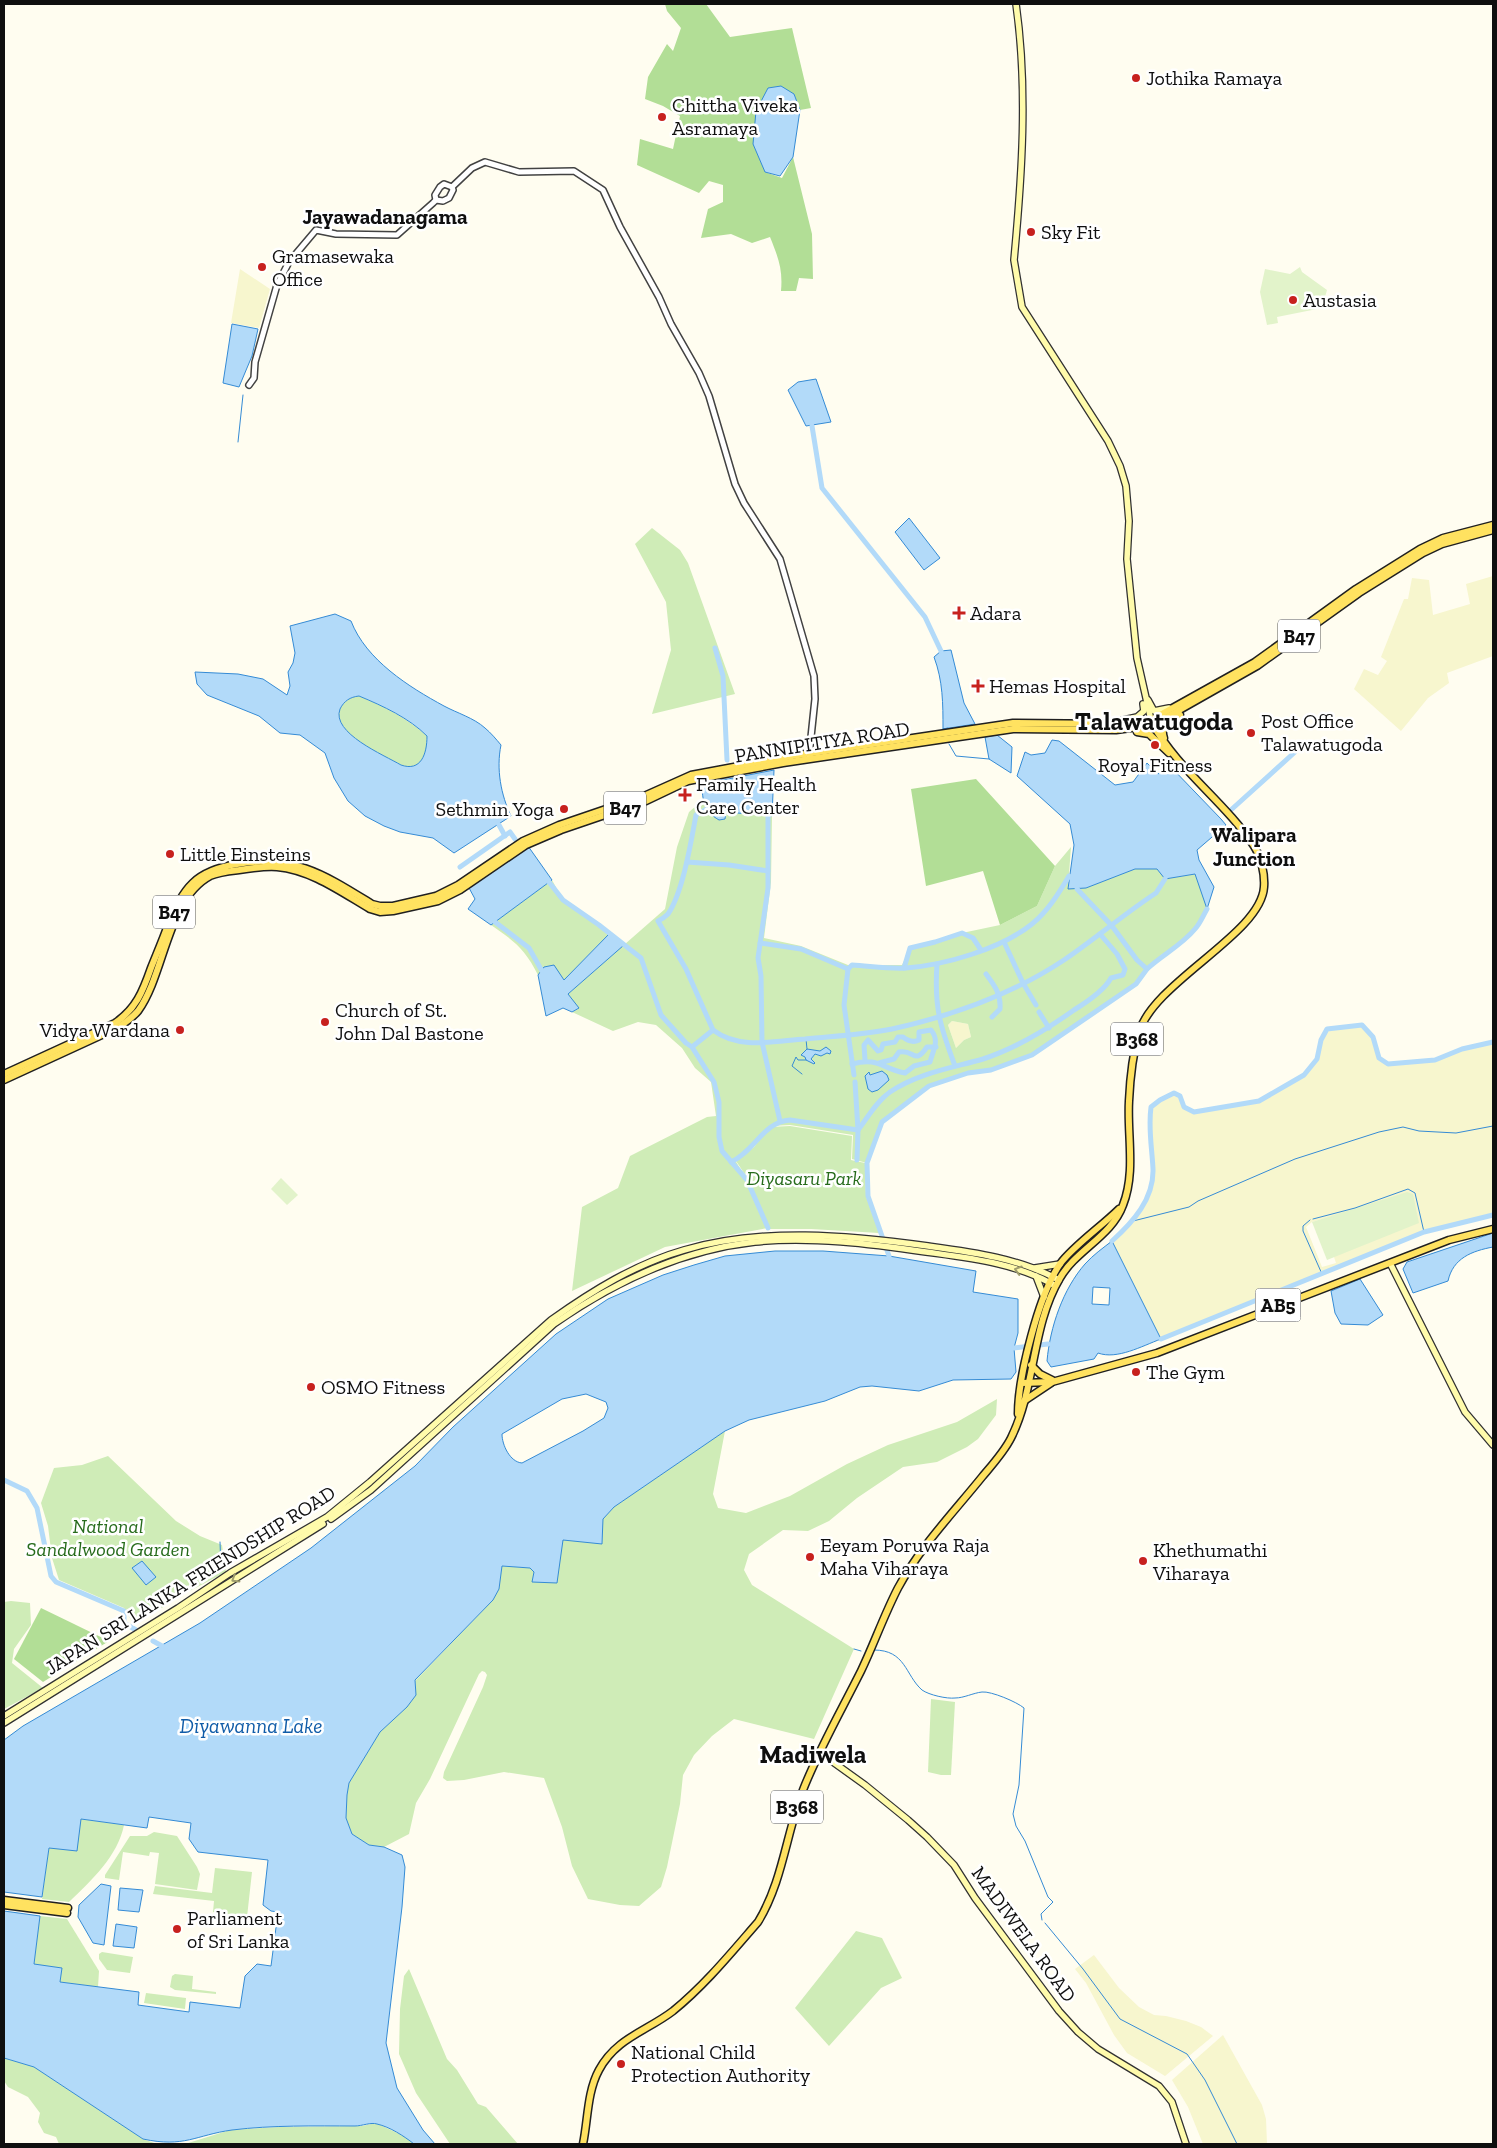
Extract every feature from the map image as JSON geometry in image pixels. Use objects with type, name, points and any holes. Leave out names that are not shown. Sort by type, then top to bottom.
[{"type":"main road","points":[[1016,4],[1021,50],[1023,97],[1022,180],[1014,260],[1016,281],[1022,307],[1031,324],[1099,426],[1120,466],[1126,486],[1129,522],[1127,559],[1144,707],[1142,714],[1137,717],[1107,724]]},
{"type":"main road","name":"PANNIPITIYA ROAD","points":[[4,1074],[106,1028],[125,1017],[132,1009],[144,987],[184,892],[197,879],[209,871],[247,862],[278,861],[317,872],[372,904],[393,906],[436,896],[458,885],[523,841],[559,825],[644,796],[691,775],[1013,723],[1107,724],[1152,722],[1255,662],[1356,588],[1420,549],[1443,538],[1493,525]]},
{"type":"main road","name":"PANNIPITIYA ROAD","points":[[4,1080],[118,1028],[132,1017],[142,1004],[149,989],[183,903],[188,895],[211,876],[223,872],[261,867],[278,867],[303,872],[370,909],[380,912],[393,911],[438,901],[460,890],[526,845],[561,830],[646,801],[688,781],[809,756],[1013,729],[1121,730],[1152,722],[1190,705],[1257,666],[1359,593],[1423,553],[1442,544],[1493,530]]},
{"type":"main road","points":[[1142,687],[1154,711],[1179,706]]},
{"type":"main road","points":[[1142,687],[1152,722]]},
{"type":"main road","points":[[1178,760],[1162,729],[1190,705]]},
{"type":"main road","name":"B368","points":[[1018,1419],[1044,1297],[1054,1281],[1077,1256],[1112,1224],[1123,1205],[1128,1191],[1130,1169],[1129,1101],[1138,1036],[1142,1025],[1147,1015],[1168,993],[1250,918],[1262,900],[1264,889],[1261,863],[1256,848],[1223,808],[1178,760],[1152,722]]},
{"type":"main road","points":[[1121,730],[1149,734],[1178,760]]},
{"type":"main road","name":"B368","points":[[1037,1328],[1060,1264],[1123,1205]]},
{"type":"main road","name":"AB5","points":[[1026,1381],[1063,1380],[1157,1353],[1449,1240],[1493,1229]]},
{"type":"main road","name":"JAPAN SRI LANKA FRIENDSHIP ROAD","points":[[4,1716],[178,1608],[230,1573],[327,1517],[412,1446],[551,1320],[583,1298],[621,1276],[684,1250],[758,1236],[788,1235],[982,1254],[1035,1268],[1054,1281]]},
{"type":"main road","name":"JAPAN SRI LANKA FRIENDSHIP ROAD","points":[[4,1723],[290,1545],[371,1490],[547,1331],[583,1304],[638,1275],[684,1256],[756,1242],[875,1243]]},
{"type":"main road","name":"JAPAN SRI LANKA FRIENDSHIP ROAD","points":[[892,1245],[979,1260],[1054,1281]]},
{"type":"main road","points":[[1390,1263],[1465,1412],[1493,1445]]},
{"type":"main road","points":[[1035,1268],[1060,1264]]},
{"type":"main road","points":[[1036,1276],[1044,1297]]},
{"type":"main road","name":"B368","points":[[583,2144],[593,2084],[608,2056],[627,2038],[669,2014],[703,1984],[764,1912],[775,1888],[798,1804],[819,1752],[864,1664],[910,1566],[1000,1455],[1011,1438],[1024,1401],[1026,1381],[1032,1365],[1031,1353]]},
{"type":"main road","points":[[1024,1401],[1052,1381],[1040,1374],[1032,1365]]},
{"type":"main road","name":"MADIWELA ROAD","points":[[819,1752],[865,1785],[914,1826],[954,1865],[974,1898],[1014,1954],[1072,2025],[1098,2049],[1159,2086],[1172,2102],[1186,2144]]},
{"type":"main road","points":[[4,1900],[68,1910],[4,1905]]},
{"type":"street","points":[[436,200],[443,202],[450,198],[453,190],[452,187],[472,168],[485,162],[519,172],[574,171],[603,190],[620,227],[659,297],[671,324],[700,373],[709,396],[735,484],[744,503],[780,559],[814,676],[815,699],[809,756]]},
{"type":"street","points":[[436,200],[435,195],[440,187],[444,184],[452,187]]},
{"type":"street","points":[[250,385],[254,378],[255,362],[277,285],[288,262],[316,230],[336,234],[397,236],[436,200]]},
{"type":"green space","points":[[665,4],[706,4],[730,37],[792,28],[811,108],[800,110],[794,94],[765,172],[782,178],[793,157],[812,234],[813,279],[799,278],[796,291],[781,291],[779,263],[770,237],[752,243],[731,234],[701,238],[708,209],[723,202],[723,185],[709,181],[699,193],[637,165],[640,139],[673,149],[680,116],[663,106],[645,99],[648,77],[667,44],[673,51],[681,28],[667,11]]},
{"type":"green space","name":"Austasia","points":[[1300,267],[1302,272],[1327,290],[1322,308],[1277,317],[1278,323],[1267,325],[1260,292],[1265,269],[1290,274]]},
{"type":"green space","points":[[240,269],[270,289],[259,328],[231,323]]},
{"type":"green space","points":[[652,528],[680,550],[688,563],[735,694],[652,714],[671,650],[666,602],[635,544]]},
{"type":"green space","points":[[1493,576],[1493,656],[1447,673],[1449,683],[1428,698],[1401,731],[1354,689],[1364,669],[1378,675],[1387,661],[1381,657],[1404,599],[1408,599],[1412,578],[1429,580],[1433,615],[1470,604],[1466,584]]},
{"type":"green space","points":[[359,696],[413,724],[428,737],[426,750],[418,764],[408,767],[401,765],[361,742],[343,726],[339,718],[340,709],[348,700]]},
{"type":"green space","points":[[976,779],[1055,866],[1037,906],[1000,925],[983,871],[926,886],[911,789]]},
{"type":"green space","points":[[702,801],[710,814],[726,812],[772,816],[771,882],[764,938],[801,946],[848,965],[902,965],[910,948],[962,933],[1000,925],[1037,906],[1055,866],[1071,847],[1068,888],[1086,888],[1135,869],[1157,869],[1165,879],[1196,874],[1207,909],[1197,928],[1186,940],[1161,955],[1136,984],[1032,1055],[991,1070],[968,1073],[929,1086],[882,1122],[867,1163],[852,1159],[853,1135],[790,1125],[770,1126],[753,1146],[735,1160],[747,1180],[768,1228],[665,1247],[572,1291],[582,1207],[618,1188],[630,1156],[707,1117],[716,1116],[711,1082],[695,1068],[682,1048],[656,1025],[638,1022],[613,1031],[572,1012],[578,1009],[568,994],[665,909],[677,847],[689,812]],"holes":[[[952,1021],[968,1024],[971,1037],[964,1040],[956,1048],[948,1025]]]},
{"type":"green space","points":[[552,880],[563,900],[609,934],[564,980],[544,967],[538,975],[518,946],[491,925]]},
{"type":"green space","points":[[952,1021],[968,1024],[971,1037],[964,1040],[956,1048],[948,1025]]},
{"type":"green space","points":[[1362,1025],[1373,1037],[1379,1058],[1388,1064],[1435,1060],[1462,1049],[1493,1042],[1493,1215],[1424,1232],[1161,1339],[1112,1241],[1133,1221],[1149,1194],[1153,1171],[1149,1121],[1151,1107],[1174,1093],[1180,1096],[1184,1107],[1194,1112],[1259,1101],[1304,1075],[1317,1059],[1321,1040],[1327,1029]],"holes":[[[1344,1213],[1334,1257],[1336,1263],[1322,1267],[1306,1227],[1312,1222]]]},
{"type":"green space","name":"Diyasaru Park","points":[[790,1126],[852,1136],[851,1160],[865,1163],[866,1196],[879,1233],[811,1229],[769,1229],[748,1179],[736,1161],[754,1147],[770,1127]]},
{"type":"green space","points":[[281,1178],[298,1195],[287,1205],[271,1189]]},
{"type":"green space","points":[[1407,1192],[1413,1194],[1419,1223],[1327,1260],[1312,1222]]},
{"type":"green space","points":[[997,1399],[996,1415],[978,1439],[967,1447],[937,1462],[903,1467],[857,1498],[829,1521],[808,1531],[783,1530],[749,1554],[744,1570],[752,1585],[854,1649],[814,1739],[734,1719],[712,1736],[694,1755],[683,1775],[680,1804],[661,1887],[639,1906],[620,1905],[588,1899],[572,1866],[562,1827],[544,1778],[504,1772],[464,1780],[447,1781],[443,1778],[483,1687],[487,1675],[482,1671],[430,1779],[416,1803],[409,1834],[384,1847],[369,1845],[352,1834],[346,1818],[349,1783],[380,1732],[407,1707],[416,1695],[415,1681],[493,1600],[499,1588],[502,1566],[531,1568],[534,1572],[563,1540],[603,1519],[614,1507],[725,1431],[713,1494],[718,1508],[746,1513],[790,1496],[847,1464],[888,1445],[957,1422]]},
{"type":"green space","name":"National Sandalwood Garden","points":[[108,1456],[176,1521],[200,1536],[222,1545],[226,1572],[184,1594],[134,1625],[124,1608],[59,1580],[52,1558],[48,1526],[41,1503],[54,1468],[82,1465]]},
{"type":"green space","points":[[4,1602],[30,1603],[31,1625],[14,1649],[12,1663],[43,1688],[4,1709]]},
{"type":"green space","points":[[41,1608],[109,1641],[43,1682],[14,1659]]},
{"type":"green space","points":[[931,1699],[955,1702],[951,1775],[928,1772]]},
{"type":"green space","points":[[81,1819],[124,1825],[116,1847],[102,1867],[69,1902],[42,1899],[49,1847]]},
{"type":"green space","points":[[154,1832],[177,1836],[200,1874],[197,1890],[155,1884],[159,1853],[150,1852],[149,1856],[123,1852],[119,1880],[105,1878],[105,1875],[130,1836],[147,1836]]},
{"type":"green space","points":[[215,1868],[252,1872],[247,1917],[213,1912],[214,1901],[153,1894],[155,1886],[212,1893]]},
{"type":"green space","points":[[40,1916],[67,1919],[99,1971],[98,1987],[60,1982],[34,1964]]},
{"type":"green space","points":[[856,1931],[882,1938],[902,1978],[881,1988],[829,2046],[795,2008]]},
{"type":"green space","points":[[102,1952],[133,1957],[130,1973],[107,1970],[99,1959],[99,1954]]},
{"type":"green space","points":[[1094,1955],[1119,1988],[1139,2007],[1154,2015],[1186,2021],[1201,2027],[1213,2036],[1165,2076],[1127,2053],[1114,2035],[1086,1983],[1075,1969]]},
{"type":"green space","points":[[409,1969],[447,2059],[457,2070],[478,2104],[486,2107],[518,2144],[450,2144],[416,2093],[399,2054],[400,2009],[404,1976]]},
{"type":"green space","points":[[175,1974],[193,1976],[192,1989],[216,1992],[216,1994],[175,1990],[170,1987],[172,1976]]},
{"type":"green space","points":[[146,1993],[186,1998],[185,2009],[144,2003]]},
{"type":"green space","points":[[1223,2035],[1262,2105],[1266,2119],[1267,2144],[1203,2144],[1188,2107],[1172,2080]]},
{"type":"green space","points":[[4,2058],[34,2067],[143,2139],[157,2144],[59,2144],[56,2137],[44,2133],[38,2122],[40,2113],[28,2097],[8,2087],[4,2081]]},
{"type":"green space","points":[[376,2123],[404,2136],[414,2144],[185,2144],[230,2130],[279,2127],[362,2126]]},
{"type":"water","points":[[781,86],[794,94],[800,110],[793,157],[780,176],[765,172],[753,144],[756,111],[768,88]]},
{"type":"water","points":[[232,324],[258,329],[252,356],[239,387],[223,383]]},
{"type":"water","points":[[816,379],[831,422],[806,426],[788,390],[798,382]]},
{"type":"water","points":[[909,518],[940,558],[924,570],[895,532]]},
{"type":"water","points":[[335,614],[351,621],[367,648],[390,671],[449,709],[481,724],[501,745],[499,763],[500,782],[511,816],[454,853],[433,838],[400,832],[384,826],[365,816],[348,801],[334,778],[325,753],[300,735],[280,733],[259,716],[207,695],[197,684],[195,672],[238,674],[263,679],[287,695],[290,686],[288,672],[293,663],[295,653],[290,626]],"holes":[[[359,696],[404,718],[427,736],[426,749],[422,760],[418,764],[408,767],[401,765],[361,742],[343,726],[339,718],[340,709],[350,698]]]},
{"type":"water","points":[[951,650],[964,703],[975,724],[943,729],[941,684],[934,657],[941,651]]},
{"type":"water","points":[[997,735],[1012,747],[1011,773],[989,759],[985,737]]},
{"type":"water","points":[[1052,740],[1059,741],[1115,785],[1133,782],[1147,763],[1158,774],[1169,765],[1221,819],[1226,825],[1197,850],[1199,860],[1214,887],[1207,909],[1195,874],[1165,879],[1157,869],[1135,869],[1086,888],[1068,889],[1074,845],[1070,824],[1017,776],[1025,752],[1031,755],[1045,753]]},
{"type":"water","points":[[774,770],[772,816],[726,812],[725,819],[719,820],[704,804],[702,781],[728,779]]},
{"type":"water","points":[[528,846],[552,880],[491,925],[468,909],[475,899],[468,886]]},
{"type":"water","points":[[609,934],[624,945],[568,994],[579,1008],[572,1012],[563,1008],[546,1016],[538,975],[544,967],[554,965],[564,980]]},
{"type":"water","points":[[826,1047],[831,1051],[830,1054],[827,1053],[821,1056],[815,1054],[811,1059],[814,1064],[801,1055],[807,1049],[820,1051]]},
{"type":"water","points":[[882,1071],[889,1080],[878,1090],[872,1092],[868,1089],[865,1076],[869,1072],[870,1075]]},
{"type":"water","points":[[1493,1233],[1493,1247],[1464,1257],[1454,1267],[1448,1281],[1413,1293],[1403,1269],[1407,1262]]},
{"type":"water","points":[[1112,1241],[1161,1339],[1121,1353],[1105,1355],[1098,1353],[1094,1359],[1051,1367],[1047,1361],[1051,1335],[1064,1297],[1085,1264]],"holes":[[[1093,1287],[1110,1288],[1109,1305],[1092,1304]]]},
{"type":"water","name":"Diyawanna Lake","points":[[775,1251],[823,1251],[889,1256],[976,1271],[973,1292],[1018,1299],[1018,1333],[1014,1348],[1016,1372],[1011,1379],[953,1380],[919,1391],[872,1386],[860,1387],[825,1401],[749,1420],[725,1431],[614,1507],[603,1519],[602,1544],[563,1540],[557,1583],[532,1582],[534,1572],[530,1568],[502,1566],[499,1589],[493,1600],[415,1680],[416,1695],[407,1707],[380,1732],[349,1783],[346,1818],[352,1834],[369,1845],[384,1847],[402,1855],[405,1867],[402,1907],[386,2043],[397,2088],[423,2130],[435,2144],[414,2144],[392,2130],[375,2124],[247,2128],[220,2132],[189,2140],[169,2142],[143,2139],[34,2067],[4,2058],[4,1911],[40,1916],[34,1964],[62,1968],[60,1982],[139,1992],[138,2005],[189,2012],[190,2002],[240,2008],[245,1976],[257,1964],[271,1966],[278,1912],[271,1911],[263,1905],[268,1860],[198,1852],[189,1839],[191,1823],[149,1817],[147,1828],[81,1819],[77,1851],[49,1848],[42,1897],[4,1892],[4,1740],[23,1726],[200,1623],[311,1548],[415,1466],[453,1427],[556,1334],[608,1299],[663,1275],[725,1256]],"holes":[[[586,1394],[606,1402],[608,1408],[604,1418],[522,1463],[514,1460],[505,1448],[502,1434],[562,1399]]]},
{"type":"water","points":[[1360,1279],[1383,1315],[1368,1325],[1341,1324],[1335,1313],[1331,1291]]},
{"type":"water","points":[[142,1561],[156,1577],[146,1585],[132,1568]]},
{"type":"water","points":[[101,1884],[111,1886],[104,1945],[93,1943],[78,1917],[79,1905]]},
{"type":"water","points":[[120,1888],[143,1890],[139,1912],[118,1910]]},
{"type":"water","points":[[116,1924],[137,1927],[134,1948],[113,1946]]},
{"type":"waterway","points":[[238,442],[243,395]]},
{"type":"waterway","points":[[812,426],[822,488],[925,617],[941,651]]},
{"type":"waterway","points":[[715,648],[723,676],[727,760]]},
{"type":"waterway","points":[[943,729],[948,728]]},
{"type":"waterway","points":[[949,744],[956,756],[989,759]]},
{"type":"waterway","points":[[1232,809],[1295,752]]},
{"type":"waterway","points":[[707,809],[696,815],[686,866],[678,893],[668,914],[658,921],[686,969],[713,1030],[723,1036],[746,1042],[758,1043],[881,1031],[937,1018],[981,1002],[1024,983],[1064,960],[1156,893],[1165,879]]},
{"type":"waterway","points":[[768,816],[768,888],[758,958],[761,976],[762,1042],[780,1121]]},
{"type":"waterway","points":[[499,825],[505,836]]},
{"type":"waterway","points":[[460,867],[510,832],[515,839]]},
{"type":"waterway","points":[[687,862],[729,865],[768,871]]},
{"type":"waterway","points":[[854,1075],[844,1005],[848,969],[852,965],[906,968],[955,959],[989,948],[1019,933],[1038,919],[1053,901],[1069,876]]},
{"type":"waterway","points":[[549,882],[563,900],[641,958],[661,1015],[686,1043],[692,1047],[714,1082],[719,1102],[719,1137],[722,1151],[747,1180],[768,1228]]},
{"type":"waterway","points":[[1077,889],[1112,926],[1137,960],[1147,969],[1190,935],[1207,909]]},
{"type":"waterway","points":[[495,922],[529,948],[542,971]]},
{"type":"waterway","points":[[904,968],[910,948],[962,933],[973,938],[981,950]]},
{"type":"waterway","points":[[731,1162],[747,1151],[766,1131],[781,1122],[790,1120],[858,1130],[881,1100],[901,1085],[947,1068],[996,1055],[1042,1031],[1095,996],[1111,978],[1123,975],[1125,969],[1117,954],[1100,934]]},
{"type":"waterway","points":[[1004,942],[1023,983],[1036,1005]]},
{"type":"waterway","points":[[760,943],[801,949],[848,969]]},
{"type":"waterway","points":[[937,964],[937,1005],[945,1039],[955,1066]]},
{"type":"waterway","points":[[889,1256],[868,1196],[867,1163],[882,1122],[929,1086],[968,1073],[991,1070],[1032,1055],[1136,984],[1147,969]]},
{"type":"waterway","points":[[986,974],[995,986],[999,999],[1000,1009],[992,1017]]},
{"type":"waterway","points":[[1039,1012],[1049,1028]]},
{"type":"waterway","points":[[1112,1241],[1141,1209],[1150,1190],[1153,1169],[1150,1115],[1151,1107],[1160,1100],[1174,1093],[1180,1096],[1184,1107],[1194,1112],[1259,1101],[1304,1075],[1317,1059],[1321,1040],[1327,1029],[1362,1025],[1373,1037],[1379,1058],[1388,1064],[1435,1060],[1462,1049],[1493,1042]]},
{"type":"waterway","points":[[692,1047],[713,1030]]},
{"type":"waterway","points":[[852,1064],[874,1062],[905,1073],[914,1066],[930,1062],[935,1046],[934,1034],[931,1030],[919,1032],[919,1040],[917,1041],[898,1037],[895,1042],[883,1044],[881,1050],[878,1051],[868,1040],[864,1045],[865,1060]]},
{"type":"waterway","points":[[806,1039],[807,1049]]},
{"type":"waterway","points":[[879,1063],[894,1059],[899,1052],[917,1056],[923,1053],[927,1047],[936,1047]]},
{"type":"waterway","points":[[802,1074],[792,1066],[796,1057],[798,1060],[806,1060]]},
{"type":"waterway","points":[[855,1082],[858,1130],[857,1160]]},
{"type":"waterway","points":[[1133,1221],[1189,1207],[1198,1201],[1295,1159],[1379,1132],[1403,1127],[1419,1131],[1456,1133],[1493,1126]]},
{"type":"waterway","points":[[1313,1219],[1355,1208],[1408,1189],[1415,1193],[1424,1232]]},
{"type":"waterway","points":[[1161,1339],[1424,1232],[1493,1215]]},
{"type":"waterway","points":[[1310,1220],[1303,1226],[1303,1231],[1322,1274]]},
{"type":"waterway","points":[[1014,1348],[1048,1344]]},
{"type":"waterway","points":[[4,1480],[27,1491],[37,1508],[51,1576],[56,1582],[124,1611],[124,1623],[136,1630]]},
{"type":"waterway","points":[[220,1542],[221,1569]]},
{"type":"waterway","points":[[153,1641],[162,1646]]},
{"type":"waterway","points":[[854,1649],[861,1651]]},
{"type":"waterway","points":[[874,1650],[893,1654],[904,1664],[916,1684],[929,1694],[952,1698],[986,1692],[1004,1697],[1024,1708],[1019,1785],[1013,1814],[1016,1826],[1025,1841],[1048,1897],[1053,1902],[1041,1914],[1042,1920]]},
{"type":"waterway","points":[[1045,1923],[1083,1969],[1120,2019],[1187,2054],[1205,2080],[1237,2144]]},
{"type":"place","name":"Jothika Ramaya","points":[[1136,78]]},
{"type":"place","name":"Chittha Viveka Asramaya","points":[[662,117]]},
{"type":"place","name":"Sky Fit","points":[[1031,232]]},
{"type":"place","name":"Gramasewaka Office","points":[[262,267]]},
{"type":"place","name":"Austasia","points":[[1293,300]]},
{"type":"place","name":"Adara","points":[[959,613]]},
{"type":"place","name":"Hemas Hospital","points":[[978,686]]},
{"type":"place","name":"Post Office Talawatugoda","points":[[1251,733]]},
{"type":"place","name":"Royal Fitness","points":[[1155,745]]},
{"type":"place","name":"Family Health Care Center","points":[[685,795]]},
{"type":"place","name":"Sethmin Yoga","points":[[564,809]]},
{"type":"place","name":"Little Einsteins","points":[[170,854]]},
{"type":"place","name":"Church of St. John Dal Bastone","points":[[325,1022]]},
{"type":"place","name":"Vidya Wardana","points":[[180,1030]]},
{"type":"place","name":"The Gym","points":[[1136,1372]]},
{"type":"place","name":"OSMO Fitness","points":[[311,1387]]},
{"type":"place","name":"Eeyam Poruwa Raja Maha Viharaya","points":[[810,1557]]},
{"type":"place","name":"Khethumathi Viharaya","points":[[1143,1561]]},
{"type":"place","name":"Parliament of Sri Lanka","points":[[177,1929]]},
{"type":"place","name":"National Child Protection Authority","points":[[621,2064]]},
{"type":"district","name":"Jayawadanagama","points":[[385,217]]},
{"type":"district","name":"Talawatugoda","points":[[1154,721]]},
{"type":"district","name":"Walipara Junction","points":[[1254,847]]},
{"type":"district","name":"Madiwela","points":[[813,1754]]}]
